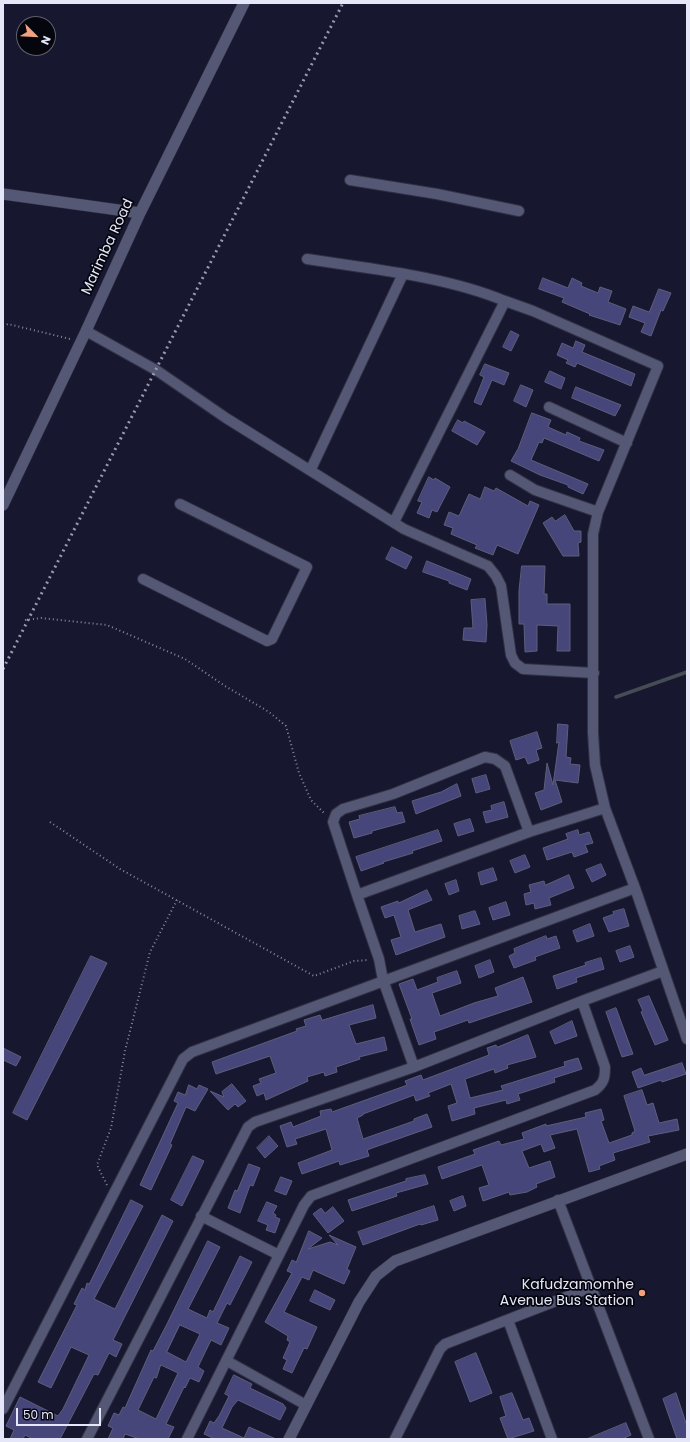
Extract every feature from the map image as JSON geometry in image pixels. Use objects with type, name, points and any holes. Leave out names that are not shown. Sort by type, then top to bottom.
[{"type":"street","name":"Marimba Road","points":[[3,505],[81,342],[140,213],[244,3]]},
{"type":"street","points":[[350,180],[437,194],[519,211]]},
{"type":"street","points":[[3,194],[140,213]]},
{"type":"street","points":[[307,259],[403,274],[484,292],[533,311],[658,366],[598,512],[593,534],[594,673],[592,709],[595,765],[605,808],[635,888],[687,1039]]},
{"type":"street","points":[[311,469],[403,274]]},
{"type":"street","points":[[394,522],[447,414],[496,322],[504,301]]},
{"type":"street","points":[[86,331],[156,370],[226,418],[311,469],[404,528],[488,566],[496,576],[501,586],[511,655],[515,663],[523,669],[594,673]]},
{"type":"street","points":[[548,407],[627,443]]},
{"type":"street","points":[[510,475],[535,490],[598,512]]},
{"type":"street","points":[[143,579],[267,640],[272,639],[276,632],[307,567],[180,504]]},
{"type":"street","points":[[414,1067],[383,980],[379,959],[332,822],[336,814],[343,809],[393,794],[485,757],[495,759],[505,766],[529,832]]},
{"type":"street","points":[[358,895],[529,832],[605,808]]},
{"type":"street","points":[[3,1409],[114,1190],[183,1059],[192,1052],[383,980],[635,888]]},
{"type":"street","points":[[87,1439],[248,1127],[255,1122],[414,1067],[663,971]]},
{"type":"street","points":[[186,1439],[227,1361],[304,1204],[311,1196],[595,1090],[602,1084],[605,1076],[605,1067],[582,1001]]},
{"type":"street","points":[[289,1439],[358,1302],[376,1276],[395,1261],[687,1154]]},
{"type":"street","points":[[558,1200],[650,1439]]},
{"type":"street","points":[[201,1216],[279,1255]]},
{"type":"street","points":[[395,1439],[440,1349],[445,1344],[592,1287]]},
{"type":"street","points":[[508,1320],[552,1439]]},
{"type":"street","points":[[227,1361],[306,1405]]},
{"type":"path","points":[[3,326],[8,324],[81,342]]},
{"type":"path","points":[[25,620],[41,618],[107,625],[185,659],[225,686],[269,712],[286,726],[299,773],[311,800],[332,822]]},
{"type":"path","points":[[50,822],[120,869],[314,976],[354,961],[379,959]]},
{"type":"path","points":[[114,1190],[108,1186],[97,1165],[111,1128],[125,1051],[150,952],[177,900]]},
{"type":"building","points":[[543,278],[568,288],[572,278],[582,283],[581,286],[598,293],[600,287],[612,291],[608,302],[626,309],[620,325],[589,315],[590,314],[562,302],[564,298],[539,289]]},
{"type":"building","points":[[659,289],[671,293],[663,311],[661,310],[651,336],[641,332],[645,323],[629,317],[633,306],[649,312]]},
{"type":"building","points":[[511,331],[519,335],[511,351],[503,347]]},
{"type":"building","points":[[576,341],[585,345],[582,352],[635,374],[631,386],[577,363],[575,367],[566,363],[568,360],[557,355],[562,343],[573,348]]},
{"type":"building","points":[[485,364],[509,373],[504,385],[492,380],[481,405],[474,402],[484,377],[480,375]]},
{"type":"building","points":[[550,371],[565,378],[561,389],[545,382]]},
{"type":"building","points":[[521,385],[533,390],[526,407],[514,401]]},
{"type":"building","points":[[576,387],[621,405],[615,416],[572,398]]},
{"type":"building","points":[[532,413],[551,420],[548,427],[566,435],[567,432],[580,438],[579,441],[604,450],[599,461],[544,438],[542,443],[539,442],[531,460],[588,484],[583,494],[568,487],[568,485],[540,475],[511,461],[518,449]]},
{"type":"building","points":[[458,420],[463,423],[464,421],[485,432],[477,445],[452,431]]},
{"type":"building","points":[[429,477],[434,480],[435,478],[450,487],[437,512],[432,510],[429,518],[417,513],[422,502],[418,501]]},
{"type":"building","points":[[485,487],[494,491],[496,488],[528,506],[530,501],[539,505],[518,554],[497,545],[493,555],[475,548],[477,545],[451,534],[453,528],[444,525],[449,512],[459,516],[469,494],[480,499]]},
{"type":"building","points":[[565,515],[574,531],[581,531],[581,542],[578,543],[579,556],[563,556],[543,523],[552,517],[555,521]]},
{"type":"building","points":[[392,547],[412,557],[406,569],[386,559]]},
{"type":"building","points":[[427,561],[471,579],[467,590],[449,583],[449,581],[423,572]]},
{"type":"building","points":[[522,566],[545,566],[544,594],[547,594],[547,604],[570,604],[570,651],[557,651],[558,626],[537,625],[537,651],[525,652],[524,624],[519,624],[519,591]]},
{"type":"building","points":[[485,599],[487,625],[486,642],[463,640],[464,628],[473,628],[471,600]]},
{"type":"building","points":[[558,724],[568,725],[566,757],[571,758],[570,764],[580,765],[578,783],[555,780],[562,802],[541,810],[535,793],[544,790],[547,763],[553,785],[559,742],[557,743]]},
{"type":"building","points":[[537,732],[542,748],[536,750],[539,760],[528,764],[525,757],[516,760],[510,741]]},
{"type":"building","points":[[486,775],[490,789],[476,793],[472,779]]},
{"type":"building","points":[[457,784],[461,796],[416,814],[412,801],[441,792]]},
{"type":"building","points":[[504,802],[508,817],[486,823],[483,812],[492,810],[491,806]]},
{"type":"building","points":[[395,807],[397,813],[402,812],[405,822],[372,831],[372,833],[354,838],[349,822],[360,819],[359,816]]},
{"type":"building","points":[[470,819],[474,831],[458,836],[454,824]]},
{"type":"building","points":[[438,830],[442,841],[361,871],[356,857]]},
{"type":"building","points":[[578,830],[579,835],[589,832],[593,843],[585,845],[588,852],[574,857],[572,852],[547,860],[543,848],[568,839],[566,834]]},
{"type":"building","points":[[525,855],[530,867],[515,873],[510,861]]},
{"type":"building","points":[[601,864],[606,875],[592,882],[586,870]]},
{"type":"building","points":[[493,868],[497,880],[481,885],[478,873]]},
{"type":"building","points":[[569,875],[574,888],[549,898],[551,905],[535,909],[534,903],[526,905],[524,894],[531,892],[529,885],[544,881],[545,885]]},
{"type":"building","points":[[456,880],[459,891],[449,895],[445,884]]},
{"type":"building","points":[[427,890],[432,900],[408,910],[415,932],[441,924],[445,937],[396,955],[391,940],[401,937],[394,915],[385,918],[381,907],[398,901],[398,903]]},
{"type":"building","points":[[506,902],[510,915],[493,920],[489,908]]},
{"type":"building","points":[[624,909],[629,926],[609,932],[603,918],[614,914],[613,912]]},
{"type":"building","points":[[475,911],[480,924],[462,929],[459,916]]},
{"type":"building","points":[[590,924],[594,936],[577,942],[573,931]]},
{"type":"building","points":[[546,936],[547,939],[556,936],[560,948],[535,957],[536,960],[514,968],[509,956],[515,953],[514,949]]},
{"type":"building","points":[[630,946],[634,957],[620,962],[616,951]]},
{"type":"building","points":[[91,956],[107,963],[27,1120],[13,1113]]},
{"type":"building","points":[[601,958],[604,969],[576,978],[577,982],[557,989],[553,976],[586,965],[585,963]]},
{"type":"building","points":[[490,960],[494,972],[479,978],[475,966]]},
{"type":"building","points":[[457,971],[461,983],[432,993],[440,1016],[474,1003],[498,996],[495,988],[523,977],[532,1002],[469,1023],[468,1020],[434,1032],[436,1039],[419,1045],[410,1019],[412,1019],[399,984],[413,979],[417,990],[438,982],[437,978]]},
{"type":"building","points":[[649,996],[668,1040],[655,1045],[641,1012],[643,1011],[638,1000]]},
{"type":"building","points":[[373,1005],[376,1018],[349,1025],[356,1044],[384,1037],[387,1050],[359,1057],[360,1059],[336,1067],[337,1072],[325,1076],[324,1072],[307,1077],[308,1081],[266,1100],[264,1093],[257,1096],[253,1086],[261,1083],[259,1079],[276,1073],[270,1056],[216,1074],[212,1062],[297,1031],[296,1029],[306,1026],[304,1020],[320,1015],[322,1020]]},
{"type":"building","points":[[616,1008],[633,1054],[622,1057],[606,1012]]},
{"type":"building","points":[[572,1021],[577,1036],[555,1044],[550,1032]]},
{"type":"building","points":[[528,1035],[536,1057],[507,1065],[508,1068],[495,1073],[494,1069],[465,1079],[470,1098],[503,1090],[501,1086],[565,1066],[564,1062],[578,1058],[582,1069],[554,1078],[555,1082],[518,1094],[520,1100],[507,1104],[506,1100],[474,1108],[475,1114],[452,1121],[448,1106],[457,1103],[451,1084],[428,1093],[430,1096],[416,1101],[414,1095],[363,1114],[357,1118],[363,1139],[414,1121],[414,1119],[427,1114],[432,1127],[367,1150],[369,1156],[340,1165],[339,1161],[302,1174],[298,1163],[332,1150],[326,1129],[295,1139],[297,1144],[287,1147],[280,1126],[291,1122],[293,1127],[321,1116],[320,1111],[331,1109],[332,1112],[407,1085],[405,1081],[421,1075],[423,1080],[489,1055],[487,1048],[496,1045],[497,1047]]},
{"type":"building","points":[[3,1048],[21,1057],[16,1066],[3,1060]]},
{"type":"building","points":[[682,1063],[686,1074],[662,1082],[661,1080],[638,1088],[632,1072],[641,1068],[644,1075]]},
{"type":"building","points":[[232,1084],[246,1101],[238,1107],[235,1104],[228,1110],[210,1091],[224,1097],[222,1092]]},
{"type":"building","points":[[189,1085],[197,1089],[199,1085],[208,1089],[195,1111],[186,1107],[170,1144],[172,1145],[151,1190],[140,1185],[178,1103],[174,1101],[178,1092],[185,1095]]},
{"type":"building","points":[[642,1090],[647,1105],[653,1103],[659,1123],[677,1119],[679,1130],[648,1136],[650,1142],[613,1153],[615,1160],[599,1166],[600,1169],[589,1172],[577,1129],[550,1135],[555,1148],[544,1152],[541,1144],[522,1151],[529,1168],[550,1161],[555,1177],[536,1184],[537,1187],[527,1192],[510,1195],[509,1192],[483,1201],[479,1188],[489,1185],[482,1165],[442,1179],[438,1167],[475,1154],[473,1150],[499,1141],[501,1145],[524,1139],[522,1133],[546,1124],[546,1126],[586,1117],[585,1113],[601,1109],[604,1120],[601,1121],[609,1143],[632,1135],[635,1131],[624,1096]]},
{"type":"building","points":[[269,1136],[278,1146],[265,1158],[257,1148]]},
{"type":"building","points":[[193,1156],[204,1161],[182,1206],[171,1200]]},
{"type":"building","points":[[249,1164],[260,1168],[253,1186],[250,1185],[240,1213],[228,1208],[235,1190],[237,1191]]},
{"type":"building","points":[[425,1175],[428,1184],[396,1193],[397,1196],[352,1211],[348,1200],[406,1181],[406,1179]]},
{"type":"building","points":[[281,1177],[292,1181],[286,1195],[275,1191]]},
{"type":"building","points":[[463,1196],[466,1206],[454,1211],[450,1201]]},
{"type":"building","points":[[131,1200],[143,1206],[94,1299],[115,1309],[162,1215],[173,1221],[113,1340],[122,1344],[116,1357],[109,1353],[98,1375],[94,1374],[60,1439],[33,1439],[25,1435],[23,1439],[10,1439],[14,1430],[6,1426],[20,1397],[58,1416],[63,1409],[89,1355],[71,1347],[51,1388],[38,1382],[77,1305],[74,1304],[82,1288],[85,1290],[87,1283],[89,1284]]},
{"type":"building","points":[[267,1202],[277,1206],[273,1213],[276,1215],[275,1217],[280,1219],[275,1233],[266,1230],[268,1225],[258,1221]]},
{"type":"building","points":[[434,1206],[438,1220],[420,1224],[363,1245],[358,1232]]},
{"type":"building","points":[[333,1207],[344,1221],[328,1233],[313,1214],[321,1208],[325,1213]]},
{"type":"building","points":[[309,1231],[322,1238],[308,1249],[330,1242],[338,1245],[329,1235],[356,1247],[347,1269],[350,1271],[344,1284],[313,1270],[309,1280],[302,1277],[284,1312],[317,1327],[307,1349],[304,1348],[292,1373],[283,1369],[287,1360],[283,1358],[290,1342],[287,1340],[288,1336],[265,1322],[292,1273],[287,1271],[292,1260],[296,1262]]},
{"type":"building","points":[[208,1241],[220,1247],[188,1309],[207,1318],[210,1310],[213,1312],[240,1256],[252,1262],[230,1305],[227,1303],[217,1323],[229,1328],[221,1345],[211,1340],[198,1367],[204,1371],[199,1382],[190,1378],[166,1424],[174,1427],[168,1439],[140,1439],[125,1434],[123,1439],[108,1439],[113,1428],[108,1426],[114,1413],[119,1415],[123,1407],[125,1408],[151,1350],[153,1351]],"holes":[[[180,1325],[200,1334],[186,1362],[167,1352]],[[161,1365],[178,1373],[156,1419],[138,1410],[154,1377],[156,1378]]]},
{"type":"building","points":[[315,1290],[335,1300],[330,1310],[310,1301]]},
{"type":"building","points":[[476,1353],[492,1393],[470,1402],[455,1362]]},
{"type":"building","points":[[234,1375],[252,1384],[250,1388],[283,1404],[286,1408],[280,1420],[238,1400],[232,1407],[222,1428],[244,1438],[249,1427],[276,1439],[215,1439],[204,1434],[210,1421],[214,1423],[219,1416],[229,1396],[225,1394]]},
{"type":"building","points":[[512,1393],[523,1420],[529,1418],[534,1431],[508,1439],[500,1418],[506,1416],[500,1397]]},
{"type":"building","points":[[676,1393],[687,1426],[687,1439],[677,1439],[663,1399]]},
{"type":"building","points":[[626,1423],[631,1435],[622,1439],[587,1439]]},
{"type":"waterway","points":[[616,697],[687,672]]},
{"type":"railway","points":[[3,669],[343,3]]},
{"type":"place","name":"Kafudzamomhe Avenue Bus Station","points":[[642,1293]]}]
